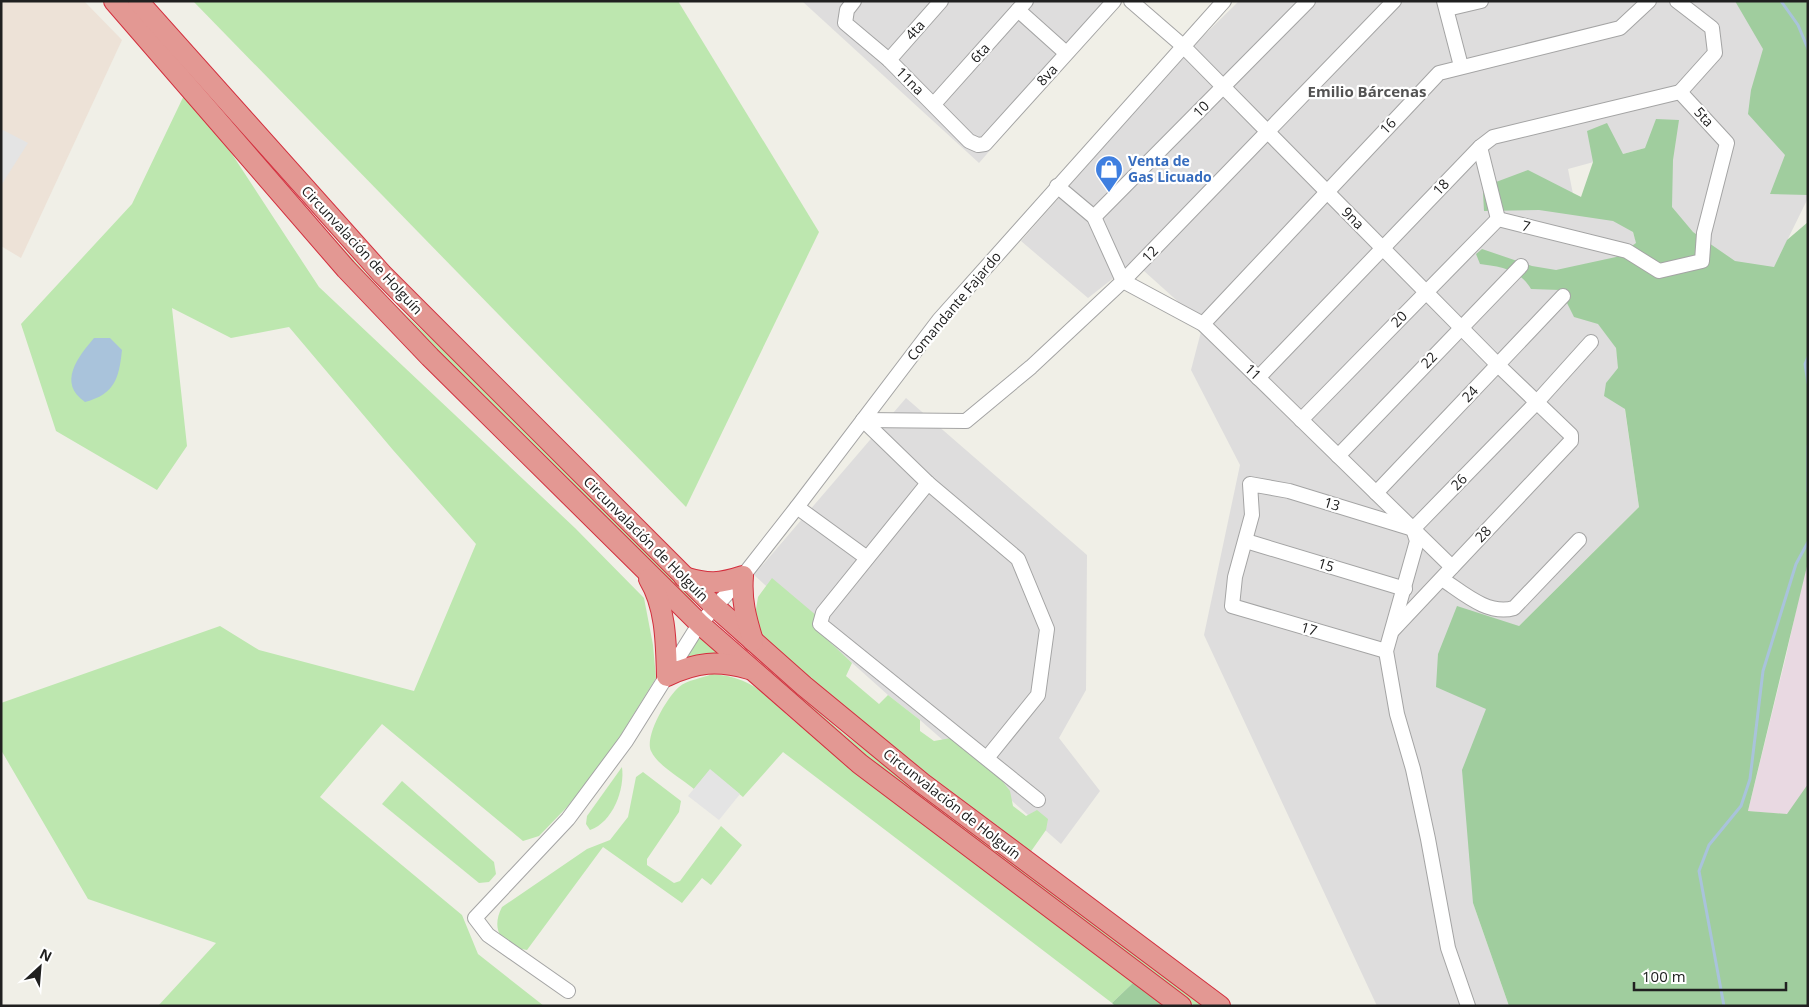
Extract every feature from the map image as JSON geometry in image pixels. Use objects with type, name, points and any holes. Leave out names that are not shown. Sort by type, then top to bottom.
[{"type":"highway","name":"Circunvalación de Holguín","points":[[114,1],[346,269],[430,357],[701,625],[860,764],[1181,1006]]},
{"type":"highway","name":"Circunvalación de Holguín","points":[[138,1],[382,274],[714,606],[754,643],[922,782],[1220,1006]]},
{"type":"highway","points":[[643,568],[656,591],[663,621],[667,676],[691,665],[710,663],[731,664],[752,670]]},
{"type":"highway","points":[[682,576],[705,583],[722,582],[743,576],[741,595],[743,608],[754,643]]},
{"type":"street","name":"11na","points":[[854,1],[845,17],[845,23],[889,60],[969,142],[978,145]]},
{"type":"street","name":"4ta","points":[[889,60],[940,1]]},
{"type":"street","name":"8va","points":[[978,145],[984,144],[1114,1]]},
{"type":"street","name":"9na","points":[[1131,1],[1183,46],[1572,438]]},
{"type":"street","name":"Comandante Fajardo","points":[[568,991],[488,935],[475,918],[568,819],[626,741],[698,626],[701,625],[714,606],[743,576],[798,507],[938,320],[1224,1]]},
{"type":"street","name":"10","points":[[1094,217],[1308,1]]},
{"type":"street","name":"12","points":[[863,420],[966,421],[1031,367],[1123,281],[1394,1]]},
{"type":"street","points":[[1461,66],[1446,5],[1481,1]]},
{"type":"street","name":"16","points":[[1203,324],[1439,73],[1620,28],[1649,1]]},
{"type":"street","points":[[1677,1],[1712,28],[1714,53],[1680,92]]},
{"type":"street","points":[[1022,6],[1066,53]]},
{"type":"street","name":"6ta","points":[[934,104],[1022,6]]},
{"type":"street","name":"18","points":[[1258,378],[1480,147],[1494,137],[1680,92]]},
{"type":"street","name":"5ta","points":[[1680,92],[1727,143],[1704,233],[1702,261]]},
{"type":"street","points":[[1480,147],[1498,219]]},
{"type":"street","points":[[1057,186],[1094,217],[1123,281]]},
{"type":"street","name":"7","points":[[1498,219],[1626,251],[1659,271],[1702,261]]},
{"type":"street","name":"20","points":[[1301,420],[1498,219]]},
{"type":"street","name":"22","points":[[1338,456],[1522,266]]},
{"type":"street","name":"11","points":[[1123,281],[1203,324],[1452,567]]},
{"type":"street","name":"24","points":[[1376,493],[1563,296]]},
{"type":"street","name":"26","points":[[1413,529],[1537,402],[1591,342]]},
{"type":"street","points":[[863,420],[928,483],[1018,559],[1047,628],[1038,695],[987,758]]},
{"type":"street","name":"28","points":[[1393,630],[1572,438]]},
{"type":"street","points":[[928,483],[823,613],[820,624],[1038,800]]},
{"type":"street","name":"13","points":[[1246,541],[1252,515],[1250,484],[1289,491],[1413,529]]},
{"type":"street","points":[[798,507],[867,558]]},
{"type":"street","points":[[1413,529],[1417,541],[1386,652],[1397,714],[1412,768],[1428,839],[1448,948],[1468,1006]]},
{"type":"street","points":[[1442,578],[1473,600],[1505,610],[1514,608],[1579,540]]},
{"type":"street","name":"15","points":[[1246,541],[1405,589]]},
{"type":"street","name":"17","points":[[1246,541],[1236,577],[1232,606],[1386,652]]},
{"type":"shaded area","points":[[1,1],[84,1],[122,40],[21,258],[1,246]]},
{"type":"shaded area","points":[[802,1],[1120,1],[979,163]]},
{"type":"shaded area","points":[[1239,1],[1762,1],[1808,91],[1808,198],[1755,306],[1672,236],[1645,148],[1568,169],[1573,194],[1626,213],[1647,272],[1613,328],[1639,507],[1519,626],[1473,903],[1509,1006],[1377,1006],[1204,635],[1240,465],[1191,370],[1203,324],[1134,262],[1088,298],[1021,241],[1184,55]]},
{"type":"shaded area","points":[[3,130],[28,143],[2,184],[1,133]]},
{"type":"shaded area","points":[[906,398],[1087,555],[1086,690],[1059,738],[1100,791],[1061,844],[920,720],[888,695],[754,575]]},
{"type":"shaded area","points":[[1808,556],[1808,816],[1748,811],[1786,656]]},
{"type":"shaded area","points":[[710,769],[740,794],[719,820],[688,796]]},
{"type":"green space","points":[[127,1],[317,220],[393,303],[451,357],[687,593],[699,609],[388,307]]},
{"type":"green space","points":[[193,1],[678,1],[819,232],[686,507]]},
{"type":"green space","points":[[1735,1],[1808,1],[1808,195],[1770,194],[1785,155],[1748,114],[1751,90],[1763,49]]},
{"type":"green space","points":[[188,87],[319,287],[575,528],[644,598],[653,645],[656,678],[608,756],[567,807],[539,836],[523,841],[382,724],[320,797],[462,915],[478,954],[544,1006],[158,1006],[216,943],[88,899],[1,750],[1,703],[220,626],[259,650],[414,691],[476,544],[393,450],[289,327],[231,338],[172,308],[187,446],[157,490],[56,431],[21,324],[132,204]]},
{"type":"green space","points":[[1656,119],[1679,120],[1673,160],[1672,207],[1693,232],[1735,261],[1774,267],[1787,240],[1808,222],[1808,562],[1748,811],[1787,814],[1808,784],[1808,1006],[1509,1006],[1473,903],[1462,770],[1486,709],[1436,687],[1438,654],[1457,606],[1519,626],[1639,507],[1625,409],[1604,396],[1606,383],[1618,368],[1616,348],[1598,324],[1574,317],[1566,301],[1568,293],[1560,290],[1531,289],[1521,277],[1509,270],[1480,264],[1476,254],[1482,249],[1532,266],[1556,270],[1616,257],[1636,243],[1633,232],[1613,221],[1539,210],[1484,211],[1483,193],[1496,182],[1528,170],[1581,197],[1593,162],[1587,131],[1607,123],[1623,154],[1645,148]]},
{"type":"green space","points":[[772,578],[817,616],[814,627],[852,663],[846,676],[879,704],[888,695],[920,720],[920,731],[934,741],[951,738],[1000,778],[1010,791],[1013,806],[1026,816],[1037,810],[1048,819],[1046,830],[1027,857],[816,691],[760,636],[755,615],[758,597]]},
{"type":"green space","points":[[715,624],[844,734],[1203,1006],[1195,1006],[1156,978],[856,750],[713,627]]},
{"type":"green space","points":[[699,633],[725,654],[681,661]]},
{"type":"green space","points":[[712,674],[738,679],[766,695],[794,721],[1136,980],[1112,1003],[783,752],[743,797],[710,770],[694,789],[664,767],[654,756],[651,751],[651,736],[663,707],[674,692],[682,685]]},
{"type":"green space","points":[[622,767],[622,785],[616,804],[605,820],[590,830],[586,824],[587,816]]},
{"type":"green space","points":[[643,772],[681,801],[679,812],[647,859],[647,865],[674,883],[680,881],[721,826],[742,845],[711,885],[702,878],[682,903],[603,847],[527,950],[518,948],[505,941],[498,930],[497,923],[502,907],[587,849],[610,840],[628,817],[636,777]]},
{"type":"green space","points":[[402,781],[494,862],[496,874],[489,882],[479,883],[382,804]]},
{"type":"green space","points":[[1136,980],[1169,1006],[1115,1006],[1112,1003]]},
{"type":"water","points":[[94,338],[110,338],[122,350],[121,360],[117,377],[109,389],[95,399],[85,402],[72,387],[71,378],[82,353]]},
{"type":"waterway","points":[[1781,1],[1798,25],[1808,49]]},
{"type":"waterway","points":[[1808,357],[1805,364],[1808,383]]},
{"type":"waterway","points":[[1808,446],[1808,491]]},
{"type":"waterway","points":[[1724,1006],[1699,871],[1709,845],[1741,806],[1750,779],[1763,671],[1796,564],[1808,542]]},
{"type":"place","name":"Venta de Gas Licuado","points":[[1109,193]]},
{"type":"district","name":"Emilio Bárcenas","points":[[1367,92]]}]
